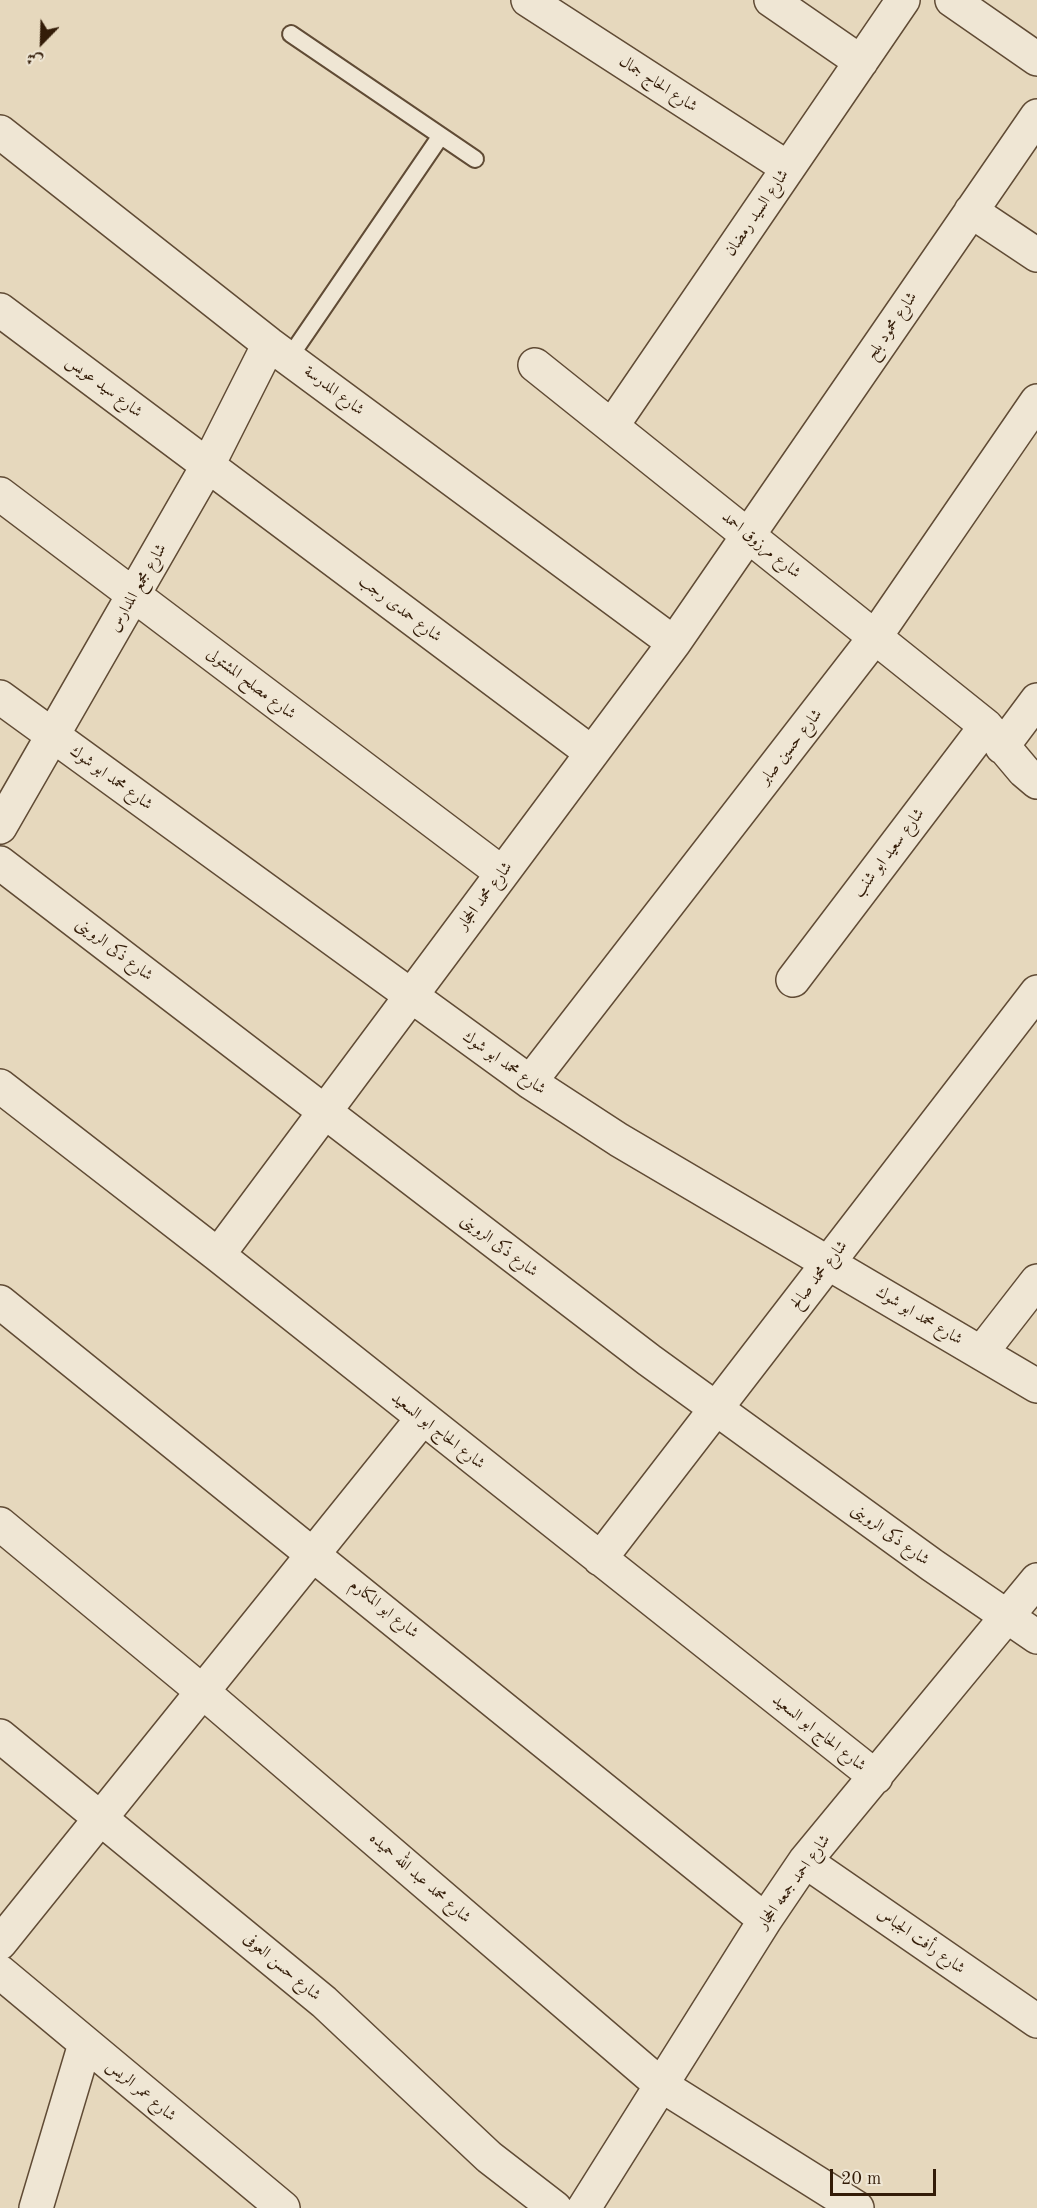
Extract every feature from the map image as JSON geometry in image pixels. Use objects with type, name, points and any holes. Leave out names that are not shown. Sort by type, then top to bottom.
[{"type":"street","name":"شارع الحاج جمال","points":[[528,0],[788,168]]},
{"type":"street","points":[[771,0],[861,62]]},
{"type":"street","name":"شارع السيد رمضان","points":[[612,426],[903,0]]},
{"type":"street","points":[[952,0],[1037,59]]},
{"type":"street","name":"شارع محمود بلح","points":[[748,536],[1037,116]]},
{"type":"street","name":"شارع المدرسة","points":[[0,132],[279,351],[674,644]]},
{"type":"street","points":[[971,211],[1037,255]]},
{"type":"street","name":"شارع سيد عويس","points":[[0,310],[208,465]]},
{"type":"street","name":"شارع مجمع المدارس","points":[[0,827],[208,465],[279,351]]},
{"type":"street","name":"شارع مرزوق احمد","points":[[535,365],[876,637],[994,737]]},
{"type":"street","name":"شارع حسين صابر","points":[[530,1082],[876,637],[1037,401]]},
{"type":"street","name":"شارع حمدى رجب","points":[[208,465],[592,753]]},
{"type":"street","name":"شارع مصلح المشتولى","points":[[0,494],[502,873]]},
{"type":"street","name":"شارع محمد الحجار","points":[[218,1255],[674,644],[748,536]]},
{"type":"street","name":"شارع محمد ابو شوك","points":[[0,697],[530,1082],[619,1140],[1037,1386]]},
{"type":"street","name":"شارع سعيد ابو شنب","points":[[793,980],[994,737],[1037,700]]},
{"type":"street","points":[[994,737],[1037,782]]},
{"type":"street","name":"شارع ذكى الروينى","points":[[0,863],[649,1360],[922,1558],[1037,1637]]},
{"type":"street","name":"شارع محمد صالح","points":[[600,1559],[1037,992]]},
{"type":"street","name":"شارع الحاج ابو السعيد","points":[[0,1086],[218,1255],[876,1777]]},
{"type":"street","points":[[981,1353],[1037,1281]]},
{"type":"street","name":"شارع ابو المكارم","points":[[0,1302],[313,1552],[765,1920]]},
{"type":"street","points":[[0,1943],[422,1419]]},
{"type":"street","name":"شارع محمد عبد الله حميده","points":[[0,1524],[203,1692],[661,2085],[856,2208]]},
{"type":"street","name":"شارع احمد جمعه الحجار","points":[[584,2208],[765,1920],[805,1861],[1037,1580]]},
{"type":"street","name":"شارع حسن العوفى","points":[[0,1736],[324,2002],[489,2157],[555,2208]]},
{"type":"street","name":"شارع رأفت الجباس","points":[[805,1861],[1037,2021]]},
{"type":"street","name":"شارع عمر الريس","points":[[0,1972],[283,2208]]},
{"type":"street","points":[[36,2208],[85,2044]]},
{"type":"lane","points":[[291,34],[474,159]]},
{"type":"lane","points":[[279,351],[440,136]]}]
